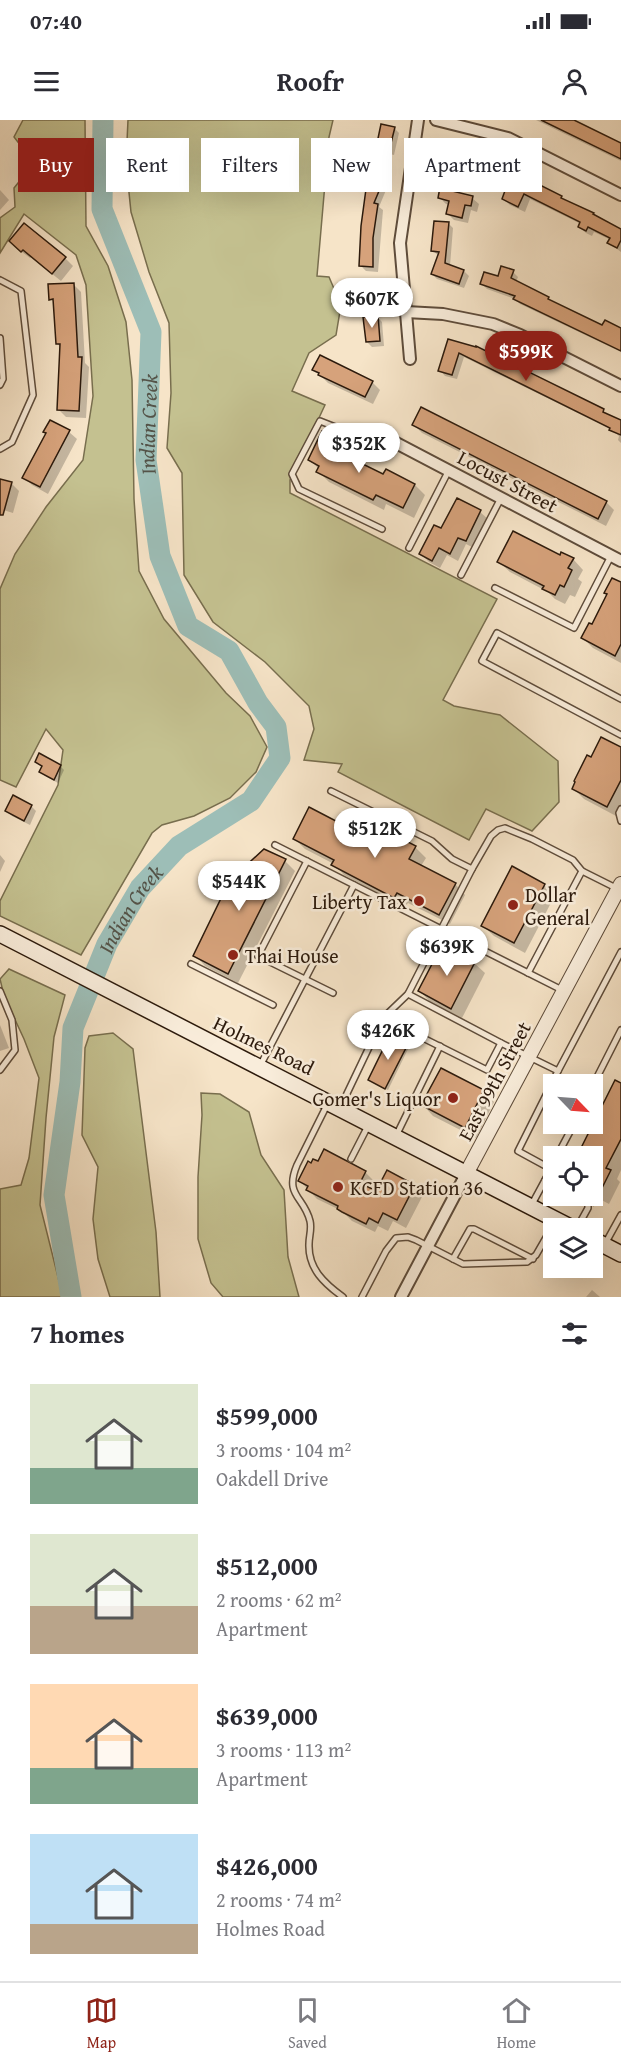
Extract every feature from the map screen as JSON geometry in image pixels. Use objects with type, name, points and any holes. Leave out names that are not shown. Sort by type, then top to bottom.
[{"type":"main road","name":"Holmes Road","points":[[0,934],[335,1104],[552,1218]]},
{"type":"main road","points":[[603,1245],[621,1254]]},
{"type":"street","points":[[410,359],[400,243],[418,120]]},
{"type":"street","points":[[436,120],[508,138],[621,195]]},
{"type":"street","points":[[405,312],[443,314],[493,324],[621,386]]},
{"type":"street","name":"Locust Street","points":[[379,434],[616,558]]},
{"type":"street","name":"East 99th Street","points":[[401,1297],[620,886]]},
{"type":"lane","points":[[0,280],[21,291],[33,395],[12,442],[0,449]]},
{"type":"lane","points":[[0,338],[3,379],[0,385]]},
{"type":"lane","points":[[379,434],[348,432],[320,421],[292,474],[299,489],[382,529]]},
{"type":"lane","points":[[409,548],[449,470]]},
{"type":"lane","points":[[461,575],[501,498]]},
{"type":"lane","points":[[495,588],[574,628],[616,558]]},
{"type":"lane","points":[[621,699],[497,633],[482,661],[621,735]]},
{"type":"lane","points":[[331,791],[432,841],[452,859],[472,869]]},
{"type":"lane","points":[[621,809],[619,813],[621,821]]},
{"type":"lane","points":[[343,1297],[324,1283],[315,1270],[309,1253],[310,1219],[294,1195],[292,1176],[383,1018],[408,994],[491,836],[505,828],[573,860],[582,871],[620,886]]},
{"type":"lane","points":[[275,845],[564,991]]},
{"type":"lane","points":[[307,861],[258,956],[333,993]]},
{"type":"lane","points":[[528,973],[582,871]]},
{"type":"lane","points":[[260,1066],[354,885]]},
{"type":"lane","points":[[543,1163],[518,1151],[621,952]]},
{"type":"lane","points":[[191,964],[273,1005]]},
{"type":"lane","points":[[613,967],[621,971]]},
{"type":"lane","points":[[0,991],[12,1020],[15,1050],[0,1070]]},
{"type":"lane","points":[[408,994],[558,1071]]},
{"type":"lane","points":[[383,1018],[486,1070],[501,1043]]},
{"type":"lane","points":[[599,1074],[621,1030]]},
{"type":"lane","points":[[396,1137],[440,1046]]},
{"type":"lane","points":[[351,1159],[369,1123]]},
{"type":"lane","points":[[530,1207],[543,1184]]},
{"type":"lane","points":[[603,1236],[621,1215]]},
{"type":"lane","points":[[453,1259],[470,1229],[533,1259]]},
{"type":"lane","points":[[362,1297],[386,1251],[396,1238],[408,1237],[470,1265],[527,1262],[533,1259],[543,1242]]},
{"type":"shaded area","points":[[23,120],[85,120],[85,138],[18,138],[18,142],[14,137]]},
{"type":"shaded area","points":[[128,120],[333,120],[329,138],[311,138],[311,192],[324,192],[317,276],[329,277],[341,305],[336,335],[309,353],[292,391],[325,405],[290,480],[290,493],[497,599],[443,700],[454,706],[500,715],[558,761],[559,802],[532,831],[486,809],[469,840],[338,772],[342,764],[304,760],[314,729],[309,706],[265,662],[213,622],[184,575],[182,473],[167,448],[171,393],[169,323],[149,272],[131,212],[129,192],[189,192],[189,138],[127,138]]},
{"type":"shaded area","points":[[18,183],[18,192],[86,192],[86,226],[108,266],[126,322],[132,380],[134,499],[139,571],[164,619],[226,693],[250,716],[267,747],[256,772],[230,798],[194,816],[162,825],[152,833],[81,955],[0,916],[0,901],[58,785],[63,750],[46,729],[16,787],[0,780],[0,589],[15,554],[46,507],[83,460],[93,396],[86,285],[76,255],[24,214],[0,253],[0,218],[15,207],[14,188]]},
{"type":"shaded area","points":[[9,969],[65,995],[54,1037],[40,1205],[63,1297],[0,1297],[0,1189],[21,1185],[29,1158],[39,1078],[4,996],[0,979]]},
{"type":"shaded area","points":[[113,1033],[133,1049],[156,1232],[160,1297],[110,1297],[98,1259],[93,1219],[98,1167],[82,1135],[85,1048],[89,1036]]},
{"type":"shaded area","points":[[201,1093],[220,1094],[249,1112],[261,1155],[284,1190],[288,1257],[299,1297],[223,1297],[211,1283],[198,1239]]},
{"type":"building","points":[[541,120],[574,120],[621,143],[621,159]]},
{"type":"building","points":[[381,124],[395,127],[392,139],[378,138]]},
{"type":"building","points":[[542,186],[621,229],[621,240],[617,248],[607,243],[610,238],[588,227],[586,231],[578,227],[580,222],[524,194],[518,207],[502,199],[505,192],[542,192]]},
{"type":"building","points":[[366,192],[379,192],[374,203],[378,204],[373,238],[373,267],[359,266]]},
{"type":"building","points":[[439,192],[456,192],[473,196],[471,206],[465,205],[462,218],[446,214],[449,201],[438,198]]},
{"type":"building","points":[[434,221],[449,222],[445,263],[464,270],[459,284],[431,274],[439,252],[431,251]]},
{"type":"building","points":[[24,223],[66,257],[52,274],[9,241]]},
{"type":"building","points":[[501,266],[514,270],[511,278],[549,297],[548,299],[602,325],[605,320],[621,328],[621,351],[513,299],[515,296],[480,284],[484,272],[498,276]]},
{"type":"building","points":[[74,283],[78,357],[82,357],[79,411],[57,410],[60,344],[56,344],[53,299],[49,300],[48,284]]},
{"type":"building","points":[[378,315],[380,341],[366,342],[363,317]]},
{"type":"building","points":[[448,339],[476,346],[604,409],[603,412],[621,420],[621,435],[459,353],[452,375],[438,371]]},
{"type":"building","points":[[320,355],[373,381],[365,397],[312,370]]},
{"type":"building","points":[[421,407],[607,501],[598,519],[412,425]]},
{"type":"building","points":[[50,420],[70,430],[40,487],[22,478],[46,433],[43,432]]},
{"type":"building","points":[[322,431],[336,437],[330,448],[383,474],[386,469],[415,484],[403,508],[376,495],[373,500],[316,472],[319,466],[308,460]]},
{"type":"building","points":[[0,479],[12,482],[3,515],[0,515]]},
{"type":"building","points":[[457,498],[481,510],[466,541],[458,538],[450,554],[439,548],[432,561],[419,554],[434,525],[441,528]]},
{"type":"building","points":[[513,531],[560,555],[561,552],[574,558],[568,568],[572,570],[564,587],[560,585],[555,595],[542,589],[544,586],[497,562]]},
{"type":"building","points":[[612,578],[621,582],[621,644],[615,656],[581,638],[589,623],[592,624]]},
{"type":"building","points":[[601,737],[621,747],[621,780],[607,807],[572,789],[587,755],[591,757]]},
{"type":"building","points":[[39,753],[61,765],[54,780],[39,772],[42,766],[35,762]]},
{"type":"building","points":[[13,795],[32,805],[24,821],[5,811]]},
{"type":"building","points":[[309,807],[355,831],[361,818],[416,846],[409,859],[456,883],[439,915],[397,893],[394,898],[331,865],[334,860],[293,839]]},
{"type":"building","points":[[264,849],[286,859],[228,974],[193,956],[228,884],[233,886],[240,871]]},
{"type":"building","name":"Dollar General","points":[[512,866],[545,884],[514,943],[481,926]]},
{"type":"building","points":[[442,945],[475,962],[451,1009],[418,991]]},
{"type":"building","points":[[391,1033],[409,1042],[385,1089],[368,1080]]},
{"type":"building","name":"Gomer's Liquor","points":[[441,1068],[484,1090],[465,1128],[421,1105]]},
{"type":"building","points":[[615,1080],[621,1083],[621,1139],[606,1168],[611,1170],[603,1186],[603,1146],[582,1146],[588,1134],[603,1134],[603,1104]]},
{"type":"building","name":"KCFD Station 36","points":[[324,1149],[366,1171],[360,1183],[376,1191],[387,1170],[415,1185],[397,1220],[383,1213],[378,1223],[369,1218],[366,1224],[337,1209],[338,1206],[306,1190],[308,1186],[298,1181],[308,1161],[311,1163],[313,1159],[318,1161]]},
{"type":"waterway","name":"Indian Creek","points":[[71,1297],[54,1195],[70,1082],[73,1028],[107,944],[140,888],[179,846],[251,801],[280,758],[276,727],[258,703],[229,651],[188,626],[160,556],[146,460],[151,332],[102,209],[103,120]]},
{"type":"place","name":"Liberty Tax","points":[[419,901]]},
{"type":"place","name":"Dollar General","points":[[513,905]]},
{"type":"place","name":"Thai House","points":[[233,955]]},
{"type":"place","name":"Gomer's Liquor","points":[[453,1098]]},
{"type":"place","name":"KCFD Station 36","points":[[338,1187]]}]
